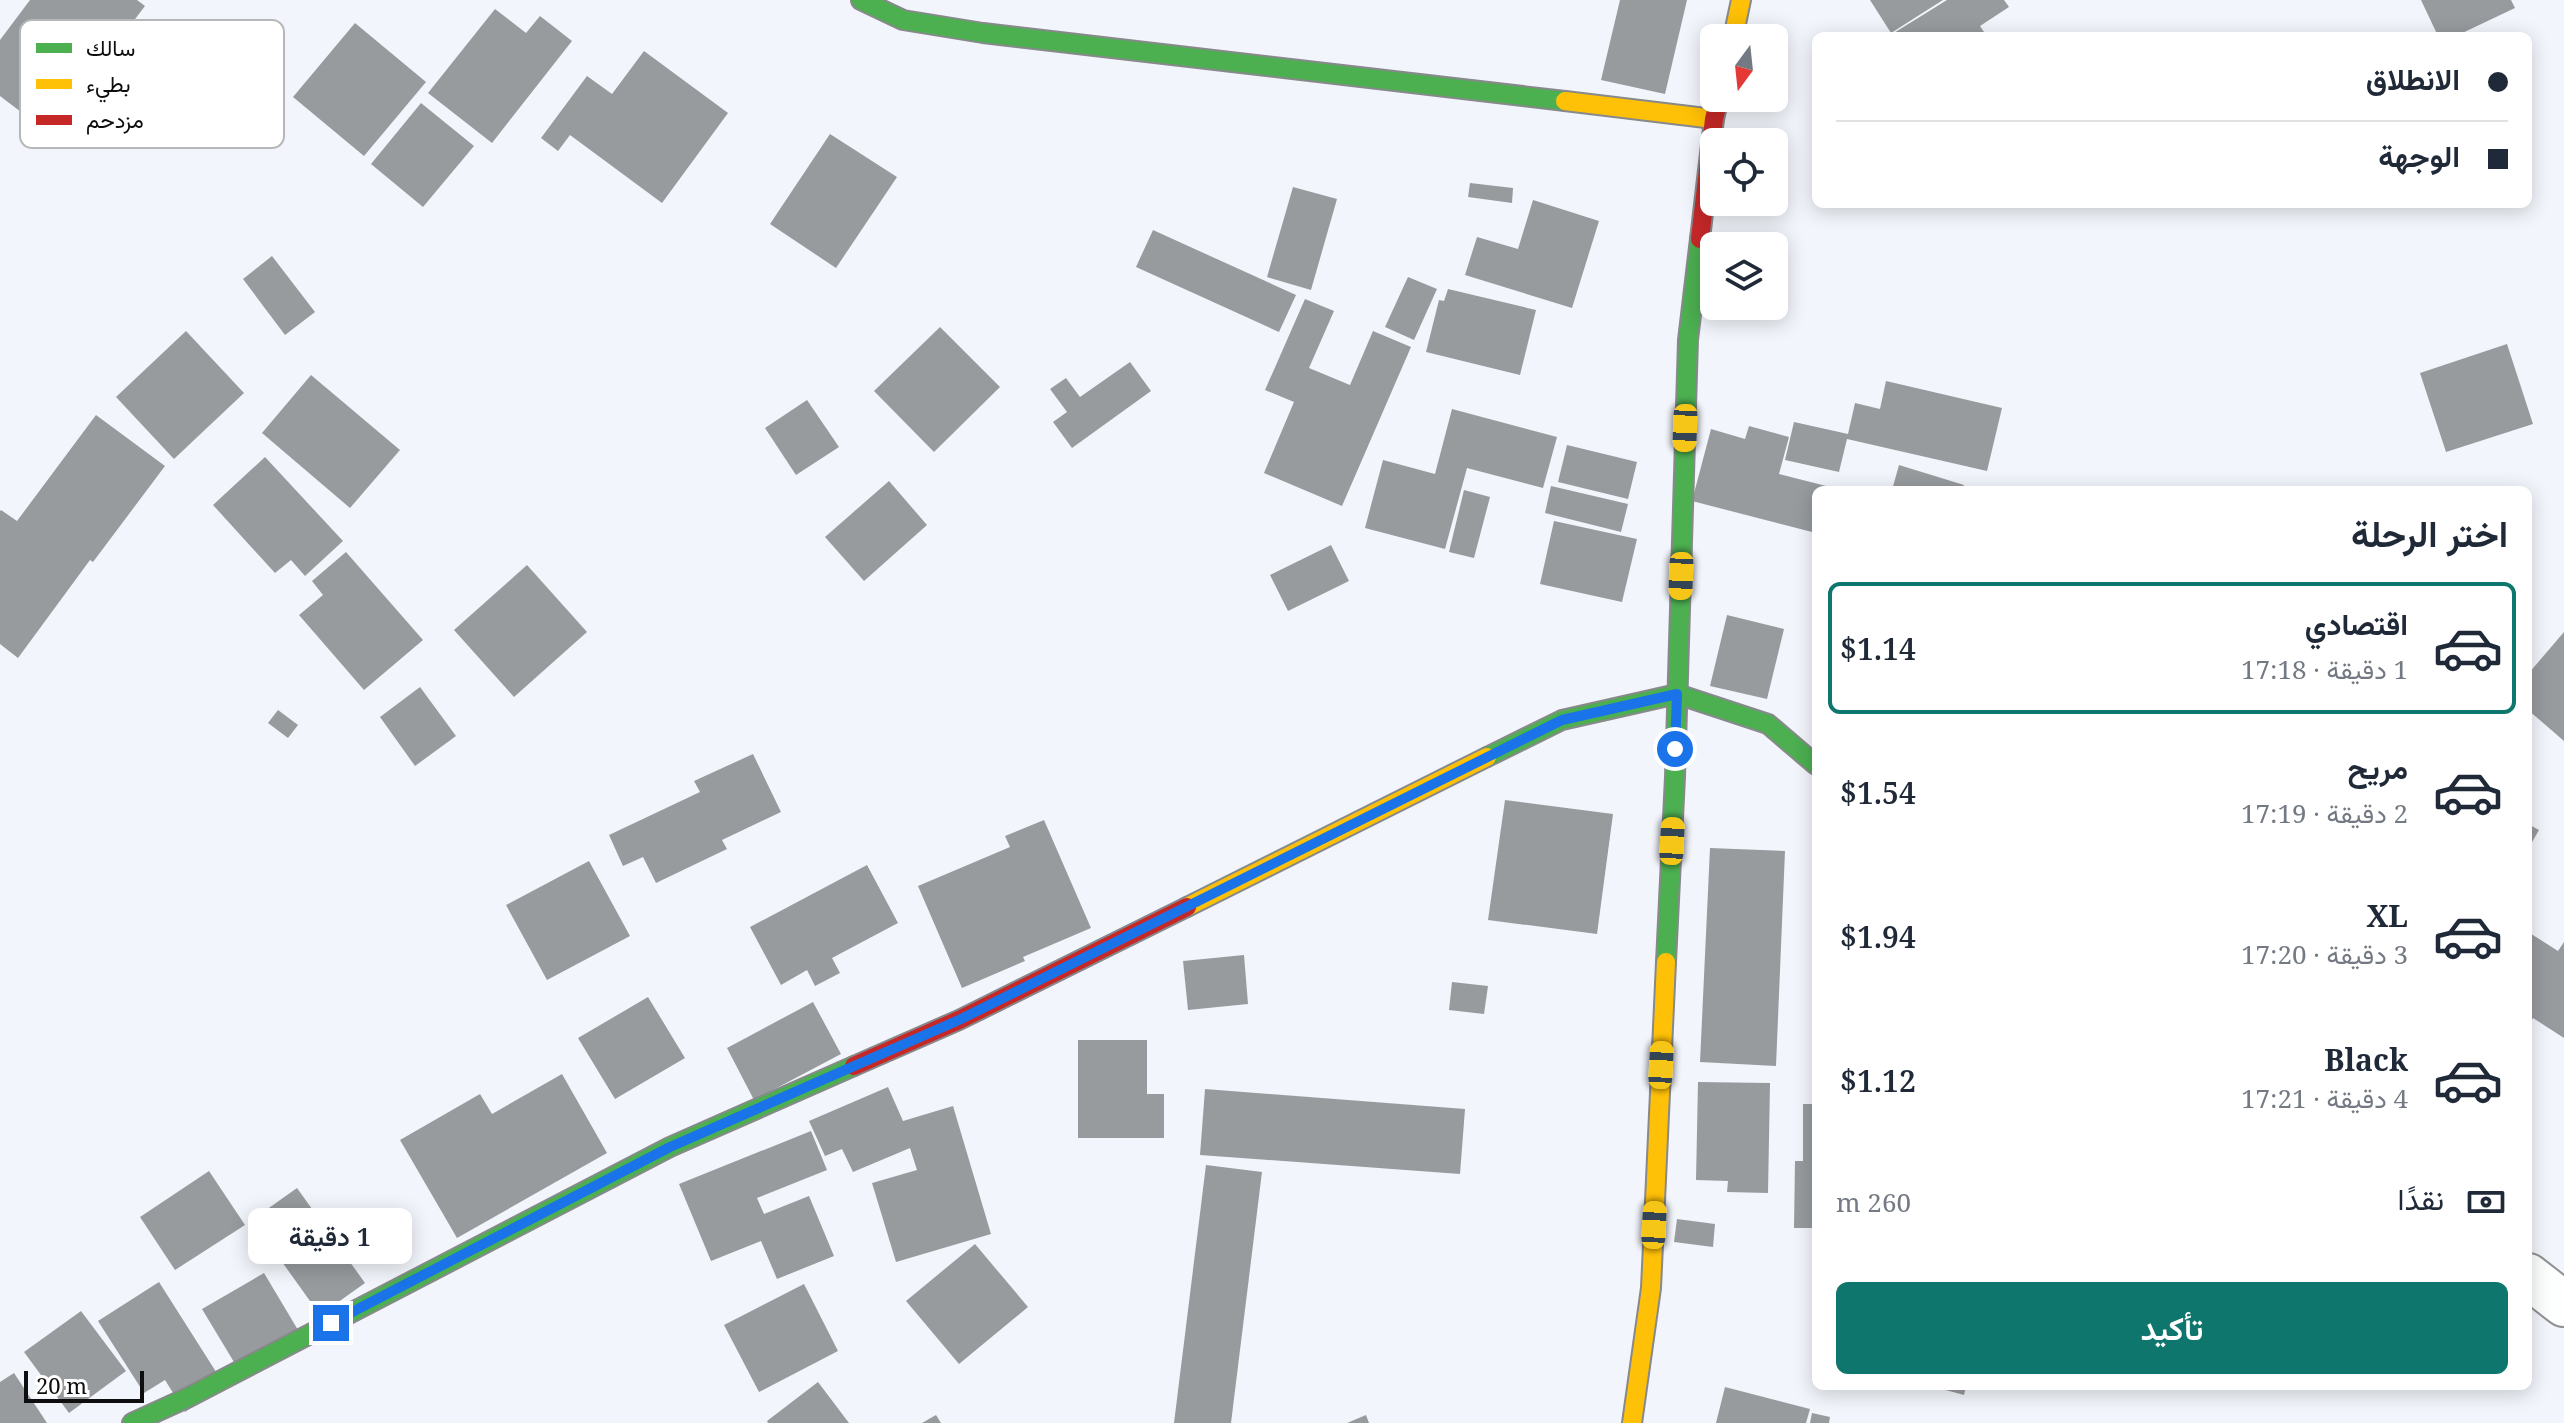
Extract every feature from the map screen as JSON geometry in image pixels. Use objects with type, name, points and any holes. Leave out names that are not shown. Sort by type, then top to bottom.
[{"type":"street","points":[[861,0],[903,20],[983,33],[1714,119]]},
{"type":"street","points":[[1736,24],[1741,0]]},
{"type":"street","points":[[1632,1423],[1651,1288],[1677,694],[1688,340],[1716,112]]},
{"type":"street","points":[[132,1423],[189,1397],[670,1147],[959,1020],[1562,720],[1677,694],[1768,724],[1812,762]]},
{"type":"street","points":[[2532,1279],[2564,1304]]},
{"type":"building","points":[[30,0],[137,0],[145,6],[134,20],[20,20],[20,111],[0,96],[0,40]]},
{"type":"building","points":[[1620,0],[1687,0],[1665,94],[1601,80]]},
{"type":"building","points":[[1870,0],[1943,0],[1893,32]]},
{"type":"building","points":[[1947,0],[2004,0],[2009,7],[1980,26],[1984,32],[1895,32]]},
{"type":"building","points":[[2421,0],[2511,0],[2515,8],[2464,32],[2436,32]]},
{"type":"building","points":[[495,9],[526,33],[540,16],[572,41],[492,143],[428,93]]},
{"type":"building","points":[[355,23],[426,82],[364,156],[293,97]]},
{"type":"building","points":[[644,51],[728,113],[662,203],[570,135],[558,151],[541,138],[587,76],[612,94]]},
{"type":"building","points":[[421,103],[474,146],[423,207],[371,164]]},
{"type":"building","points":[[830,134],[897,177],[836,268],[770,224]]},
{"type":"building","points":[[1470,183],[1513,188],[1512,203],[1468,197]]},
{"type":"building","points":[[1293,187],[1337,199],[1311,290],[1267,277]]},
{"type":"building","points":[[1533,200],[1599,221],[1572,308],[1465,275],[1477,237],[1518,249]]},
{"type":"building","points":[[1153,230],[1296,295],[1279,332],[1136,267]]},
{"type":"building","points":[[272,256],[315,312],[285,335],[243,279]]},
{"type":"building","points":[[1408,277],[1437,289],[1414,340],[1385,327]]},
{"type":"building","points":[[1448,289],[1536,310],[1520,375],[1426,352],[1439,300],[1444,301]]},
{"type":"building","points":[[1305,299],[1334,311],[1309,368],[1350,385],[1373,331],[1411,347],[1342,506],[1264,473],[1294,402],[1265,390]]},
{"type":"building","points":[[940,327],[1000,387],[934,452],[874,391]]},
{"type":"building","points":[[186,331],[244,393],[174,459],[116,397]]},
{"type":"building","points":[[2507,344],[2533,424],[2446,452],[2420,373]]},
{"type":"building","points":[[1130,362],[1151,391],[1072,448],[1053,422],[1067,412],[1050,389],[1066,378],[1080,397]]},
{"type":"building","points":[[311,375],[400,450],[350,508],[262,433]]},
{"type":"building","points":[[1886,381],[2002,408],[1987,471],[1847,439],[1839,472],[1785,460],[1794,422],[1848,434],[1855,403],[1880,409]]},
{"type":"building","points":[[807,400],[839,447],[796,475],[765,428]]},
{"type":"building","points":[[1452,409],[1557,437],[1543,488],[1467,468],[1445,549],[1365,528],[1383,460],[1435,474]]},
{"type":"building","points":[[96,415],[165,466],[93,562],[90,560],[18,658],[0,644],[0,511],[17,521]]},
{"type":"building","points":[[1749,426],[1789,437],[1779,474],[1826,486],[1812,486],[1812,532],[1692,501],[1711,429],[1745,439]]},
{"type":"building","points":[[1567,445],[1637,462],[1628,499],[1558,482]]},
{"type":"building","points":[[265,457],[343,541],[305,576],[291,560],[275,573],[213,505]]},
{"type":"building","points":[[1899,465],[1964,485],[1964,486],[1893,486]]},
{"type":"building","points":[[889,481],[927,525],[864,581],[825,537]]},
{"type":"building","points":[[1551,486],[1628,504],[1621,532],[1545,513]]},
{"type":"building","points":[[1464,490],[1490,497],[1474,558],[1449,552]]},
{"type":"building","points":[[1554,521],[1637,539],[1622,602],[1540,584]]},
{"type":"building","points":[[1331,545],[1349,581],[1288,611],[1270,575]]},
{"type":"building","points":[[346,552],[423,640],[364,690],[299,615],[323,595],[312,581]]},
{"type":"building","points":[[527,565],[587,632],[514,697],[454,630]]},
{"type":"building","points":[[1727,615],[1784,629],[1767,699],[1710,686]]},
{"type":"building","points":[[2564,632],[2564,741],[2532,713],[2532,669]]},
{"type":"building","points":[[420,687],[456,736],[415,766],[380,717]]},
{"type":"building","points":[[278,710],[298,725],[288,738],[268,723]]},
{"type":"building","points":[[753,754],[781,812],[722,840],[727,849],[656,883],[643,857],[623,866],[609,835],[700,792],[694,781]]},
{"type":"building","points":[[1505,800],[1613,814],[1597,934],[1488,920]]},
{"type":"building","points":[[1044,820],[1091,928],[962,988],[918,886],[1010,847],[1005,836]]},
{"type":"building","points":[[2532,826],[2539,830],[2532,842]]},
{"type":"building","points":[[1710,848],[1785,851],[1776,1066],[1700,1062]]},
{"type":"building","points":[[589,861],[630,936],[547,980],[506,905]]},
{"type":"building","points":[[867,865],[898,923],[832,958],[840,973],[815,986],[807,970],[781,985],[750,927]]},
{"type":"building","points":[[2532,935],[2558,951],[2564,942],[2564,1038],[2533,1018]]},
{"type":"building","points":[[1244,955],[1248,1004],[1188,1010],[1183,961]]},
{"type":"building","points":[[1452,982],[1488,986],[1484,1014],[1449,1010]]},
{"type":"building","points":[[648,997],[685,1058],[615,1099],[578,1038]]},
{"type":"building","points":[[813,1002],[841,1054],[754,1100],[727,1048]]},
{"type":"building","points":[[1078,1040],[1147,1040],[1147,1094],[1164,1094],[1164,1138],[1078,1138]]},
{"type":"building","points":[[562,1074],[607,1153],[457,1238],[400,1140],[480,1094],[492,1114]]},
{"type":"building","points":[[1698,1082],[1770,1083],[1768,1193],[1727,1192],[1728,1181],[1696,1180]]},
{"type":"building","points":[[888,1087],[903,1121],[953,1106],[991,1234],[896,1262],[872,1183],[917,1170],[910,1148],[853,1172],[842,1149],[825,1156],[809,1121]]},
{"type":"building","points":[[1205,1089],[1465,1109],[1460,1174],[1200,1155]]},
{"type":"building","points":[[1803,1104],[1812,1104],[1812,1228],[1794,1228],[1795,1161],[1803,1161]]},
{"type":"building","points":[[811,1131],[827,1170],[757,1198],[764,1214],[809,1196],[834,1256],[777,1279],[761,1241],[711,1261],[679,1184]]},
{"type":"building","points":[[1206,1165],[1262,1172],[1231,1423],[1174,1423]]},
{"type":"building","points":[[209,1171],[245,1225],[175,1270],[140,1217]]},
{"type":"building","points":[[297,1188],[365,1283],[320,1315],[252,1220]]},
{"type":"building","points":[[1677,1219],[1715,1224],[1713,1247],[1674,1242]]},
{"type":"building","points":[[975,1244],[1028,1307],[959,1364],[906,1301]]},
{"type":"building","points":[[264,1273],[304,1340],[243,1377],[202,1309]]},
{"type":"building","points":[[159,1282],[225,1386],[185,1412],[165,1380],[144,1393],[98,1321]]},
{"type":"building","points":[[804,1284],[838,1351],[759,1392],[724,1325]]},
{"type":"building","points":[[81,1311],[126,1371],[69,1413],[24,1352]]},
{"type":"building","points":[[14,1373],[47,1423],[0,1423],[0,1382]]},
{"type":"building","points":[[818,1382],[849,1423],[768,1423],[767,1421]]},
{"type":"building","points":[[1725,1387],[1810,1409],[1806,1423],[1716,1423]]},
{"type":"building","points":[[1946,1390],[1965,1390],[1964,1395]]},
{"type":"building","points":[[1812,1413],[1830,1417],[1829,1423],[1810,1423]]},
{"type":"building","points":[[936,1415],[941,1423],[922,1423]]},
{"type":"building","points":[[1366,1415],[1369,1423],[1347,1423]]},
{"type":"traffic: fast","points":[[861,0],[903,20],[983,33],[1565,101]]},
{"type":"traffic: fast","points":[[1666,962],[1675,777],[1688,340],[1700,239]]},
{"type":"traffic: fast","points":[[1487,757],[1562,720],[1677,694],[1768,724],[1812,762]]},
{"type":"traffic: fast","points":[[132,1423],[189,1397],[670,1147],[854,1066]]},
{"type":"traffic: slow","points":[[1736,24],[1741,0]]},
{"type":"traffic: slow","points":[[1565,101],[1714,119]]},
{"type":"traffic: slow","points":[[1187,907],[1487,757]]},
{"type":"traffic: slow","points":[[1632,1423],[1651,1288],[1666,962]]},
{"type":"traffic: jam","points":[[1701,232],[1716,112]]},
{"type":"traffic: jam","points":[[854,1066],[959,1020],[1187,907]]},
{"type":"route","points":[[331,1323],[670,1147],[959,1020],[1562,720],[1677,694],[1675,749]]}]
